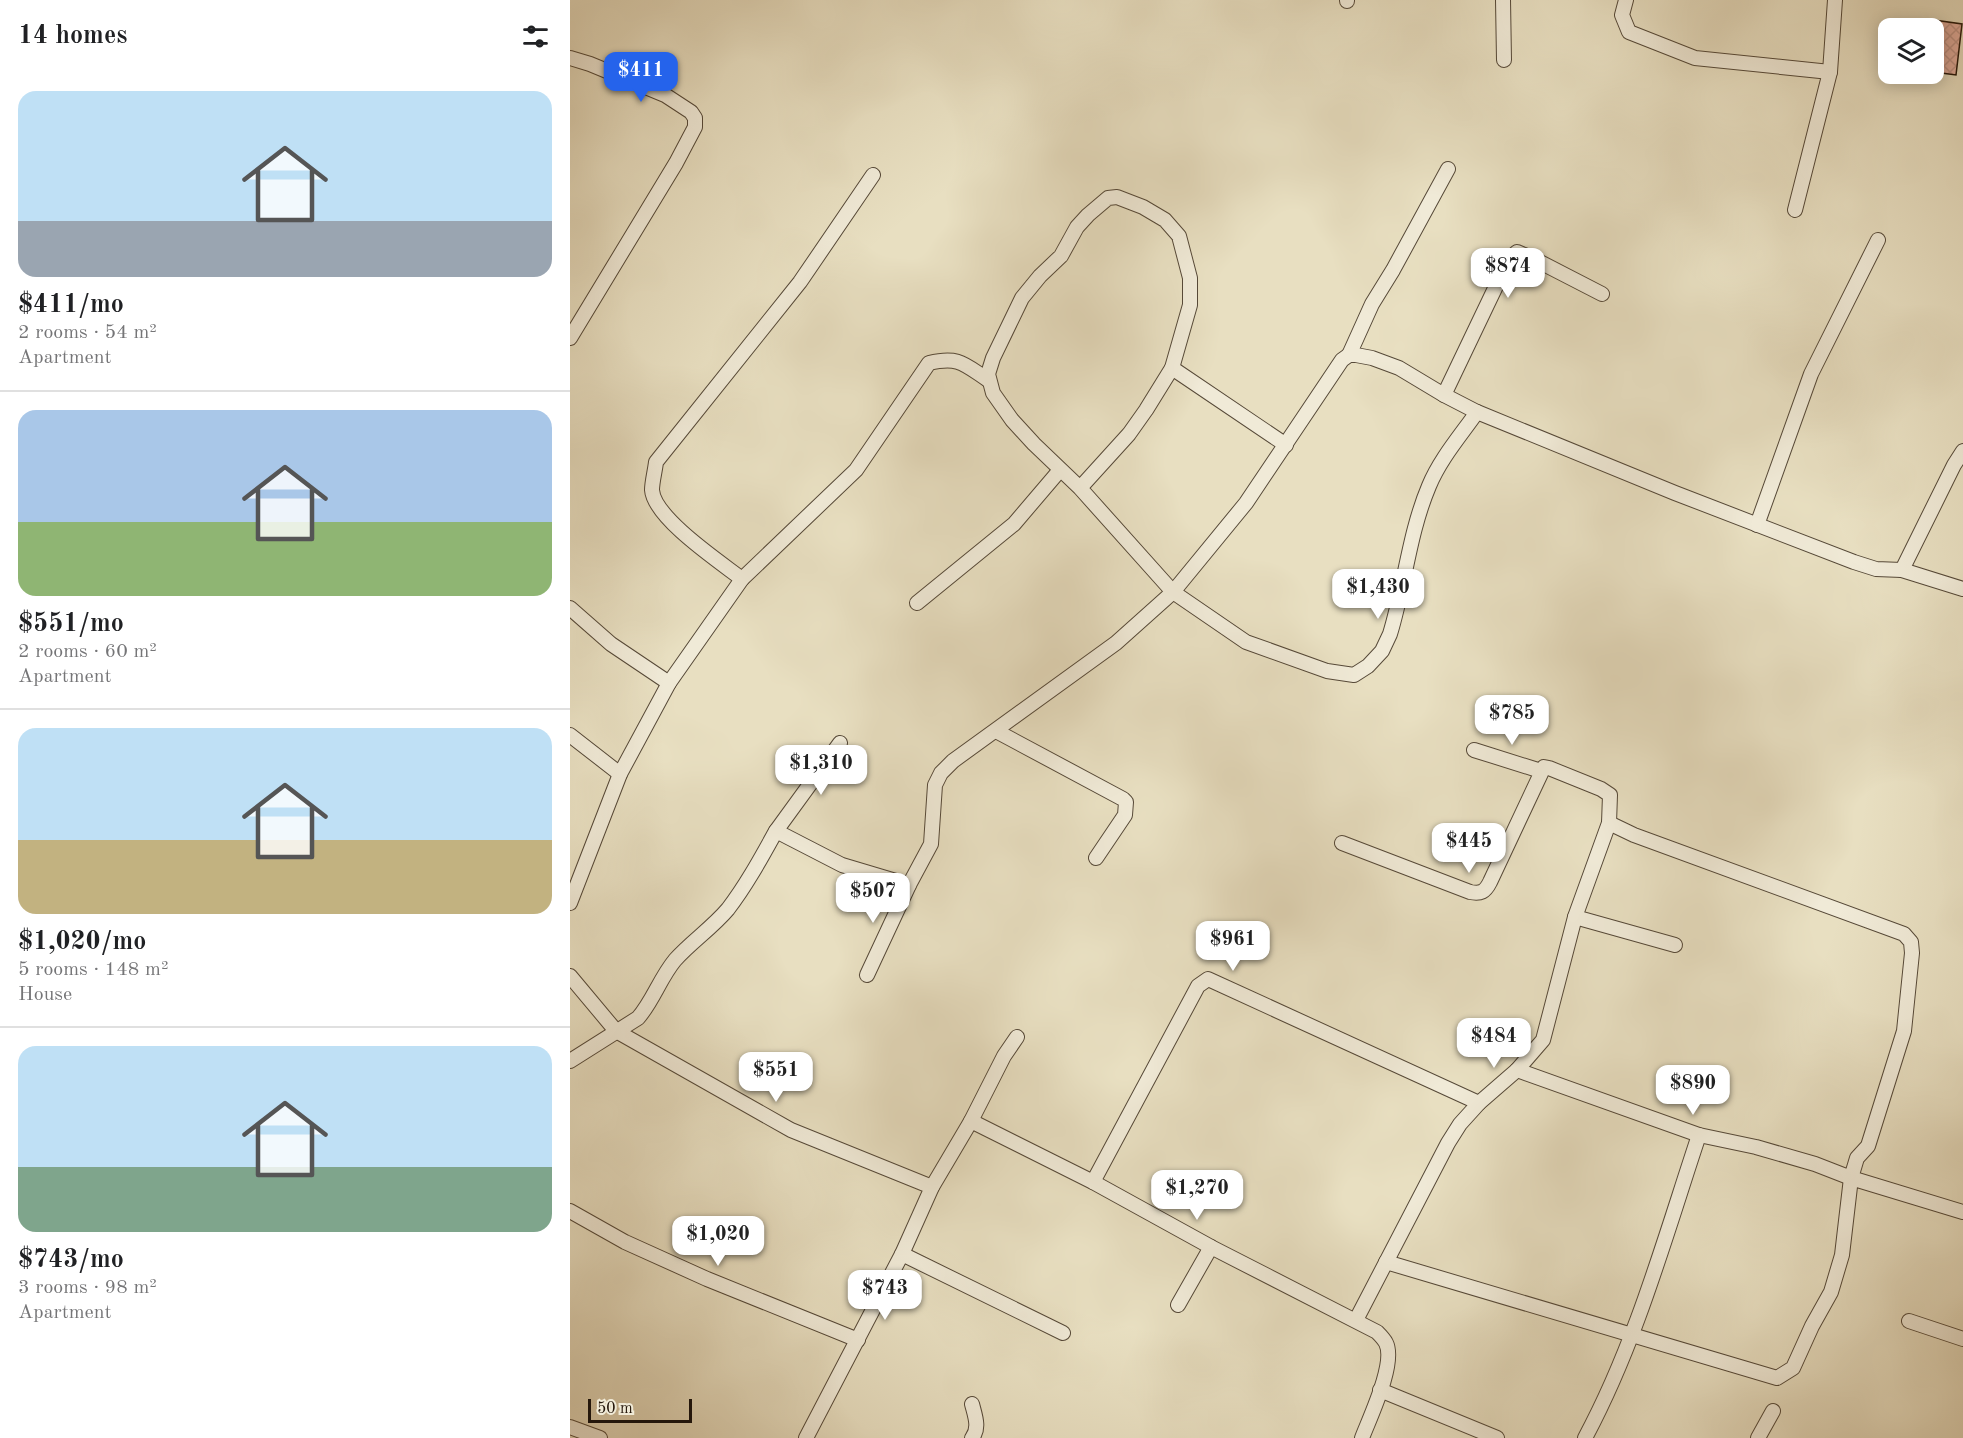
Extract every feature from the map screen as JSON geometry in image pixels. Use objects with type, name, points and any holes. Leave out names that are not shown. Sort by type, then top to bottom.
[{"type":"street","points":[[1503,0],[1504,60]]},
{"type":"street","points":[[1626,0],[1622,15],[1629,32],[1695,58],[1830,72]]},
{"type":"street","points":[[1795,210],[1830,72],[1835,0]]},
{"type":"street","points":[[570,58],[665,95],[691,112],[695,118],[695,127],[676,163],[570,338]]},
{"type":"street","points":[[867,975],[909,885],[932,844],[935,786],[941,774],[953,761],[1116,643],[1173,592],[1246,503],[1342,360],[1349,355],[1372,304],[1448,169]]},
{"type":"street","points":[[742,579],[691,541],[663,513],[652,492],[656,462],[800,282],[873,176]]},
{"type":"street","points":[[1080,488],[1129,434],[1172,368],[1190,305],[1190,278],[1179,236],[1165,220],[1143,207],[1117,197],[1108,198],[1077,227],[1061,256],[1022,298],[993,358],[988,380],[993,393],[1012,420],[1080,488],[1173,592],[1246,642],[1327,671],[1354,675],[1368,666],[1382,651],[1390,634],[1420,508],[1430,483],[1477,412]]},
{"type":"street","points":[[1756,525],[1811,374],[1878,240]]},
{"type":"street","points":[[1444,395],[1509,260],[1517,252],[1602,294]]},
{"type":"street","points":[[1349,355],[1372,358],[1399,368],[1477,412],[1756,525],[1876,569],[1902,570],[1963,589]]},
{"type":"street","points":[[570,903],[620,774],[669,682],[742,579],[856,470],[929,363],[945,359],[960,361],[988,380]]},
{"type":"street","points":[[1172,368],[1286,445]]},
{"type":"street","points":[[1902,570],[1963,451]]},
{"type":"street","points":[[916,603],[1014,524],[1060,470]]},
{"type":"street","points":[[570,608],[611,644],[669,682]]},
{"type":"street","points":[[996,731],[1126,802],[1125,814],[1096,858]]},
{"type":"street","points":[[570,735],[620,774]]},
{"type":"street","points":[[570,1061],[638,1018],[646,1009],[664,975],[676,960],[727,910],[759,864],[776,831],[840,743]]},
{"type":"street","points":[[1474,750],[1541,771]]},
{"type":"street","points":[[1342,843],[1470,892],[1479,893],[1486,890],[1544,767],[1610,795],[1609,823],[1575,917],[1542,1040],[1517,1070],[1479,1103],[1460,1124],[1356,1320]]},
{"type":"street","points":[[1386,1263],[1778,1378],[1793,1368],[1831,1292],[1842,1255],[1851,1178],[1857,1158],[1868,1146],[1904,1031],[1912,953],[1911,942],[1905,934],[1634,835],[1609,823]]},
{"type":"street","points":[[776,831],[842,865],[909,885]]},
{"type":"street","points":[[1575,917],[1675,945]]},
{"type":"street","points":[[570,976],[615,1031],[791,1130],[932,1187]]},
{"type":"street","points":[[1093,1182],[1198,986],[1209,979],[1479,1103]]},
{"type":"street","points":[[806,1438],[902,1254],[932,1187],[971,1121],[1004,1056],[1017,1037]]},
{"type":"street","points":[[1517,1070],[1699,1135],[1795,1158],[1851,1178],[1963,1212]]},
{"type":"street","points":[[971,1121],[1093,1182],[1377,1332],[1386,1342],[1388,1354],[1386,1371],[1362,1438]]},
{"type":"street","points":[[1585,1438],[1602,1406],[1632,1336],[1699,1135]]},
{"type":"street","points":[[570,1211],[625,1242],[707,1279],[858,1340]]},
{"type":"street","points":[[1178,1305],[1211,1246]]},
{"type":"street","points":[[902,1254],[1063,1333]]},
{"type":"street","points":[[1909,1321],[1963,1340]]},
{"type":"street","points":[[1380,1390],[1497,1438]]},
{"type":"street","points":[[972,1404],[976,1426],[972,1438]]},
{"type":"street","points":[[1758,1438],[1773,1411]]},
{"type":"street","points":[[570,1427],[600,1438]]},
{"type":"building","points":[[1944,21],[1962,24],[1956,75],[1944,73]]}]
